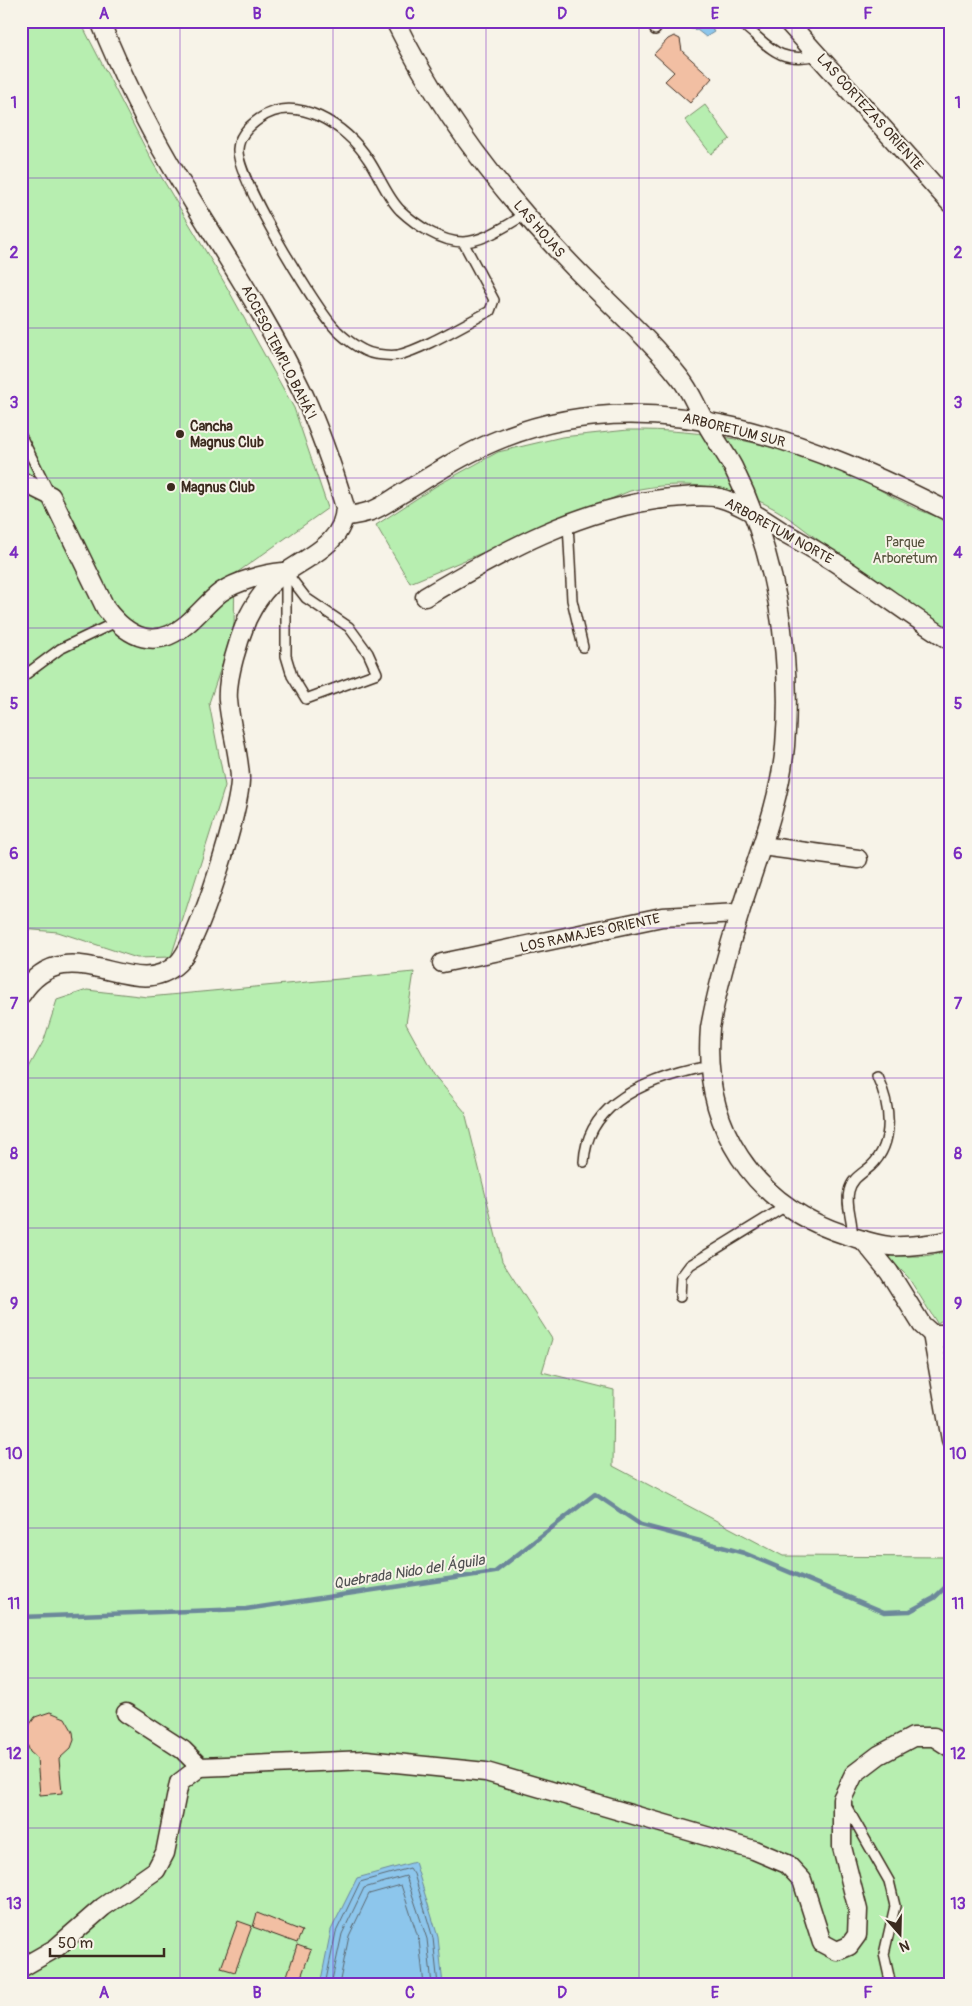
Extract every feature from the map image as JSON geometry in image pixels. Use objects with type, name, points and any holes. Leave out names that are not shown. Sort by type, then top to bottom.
[{"type":"street","name":"ACCESO TEMPLO BAHÁ'I","points":[[100,21],[124,75],[162,149],[235,270],[289,365],[327,453],[345,507],[345,517]]},
{"type":"street","name":"LAS HOJAS","points":[[395,21],[412,56],[437,98],[526,215],[566,260],[655,347],[683,381],[704,420]]},
{"type":"street","name":"LAS CORTEZAS ORIENTE","points":[[787,21],[951,204]]},
{"type":"street","name":"ARBORETUM SUR","points":[[345,517],[372,511],[453,463],[502,438],[555,422],[624,414],[677,416],[704,420],[828,455],[882,477],[951,513]]},
{"type":"street","points":[[704,420],[732,467],[751,512],[776,591],[785,650],[787,683],[785,748],[781,780],[762,846],[739,913],[713,1010],[710,1028],[709,1066],[715,1102],[730,1142],[754,1177],[786,1206],[823,1228],[857,1238],[896,1246],[931,1244],[951,1240]]},
{"type":"street","points":[[21,481],[51,496],[106,609],[116,622],[142,638],[153,640],[165,638],[188,624],[228,588],[270,573],[286,572]]},
{"type":"street","name":"ARBORETUM NORTE","points":[[424,597],[489,559],[568,522],[630,504],[690,496],[720,498],[751,512],[842,567],[911,616],[951,641]]},
{"type":"street","points":[[21,995],[38,976],[50,969],[72,964],[86,964],[133,976],[148,978],[158,976],[179,962],[190,947],[198,930],[221,860],[239,795],[238,760],[228,698],[229,684],[239,645],[251,612],[270,585],[286,572],[323,549],[333,539],[345,517]]},
{"type":"street","points":[[762,846],[858,859]]},
{"type":"street","name":"LOS RAMAJES ORIENTE","points":[[442,963],[662,917],[739,913]]},
{"type":"street","points":[[857,1238],[889,1272],[922,1326],[932,1334],[951,1332]]},
{"type":"street","points":[[932,1334],[951,1440]]},
{"type":"street","points":[[126,1713],[183,1750],[200,1767]]},
{"type":"street","points":[[21,1968],[56,1948],[102,1907],[156,1870],[165,1852],[179,1783],[200,1767],[366,1760],[486,1772],[723,1840],[788,1864],[802,1880],[822,1943],[837,1950],[849,1946],[857,1935],[858,1910],[842,1847],[842,1799],[854,1774],[879,1755],[913,1737],[934,1737],[951,1748]]},
{"type":"lane","points":[[655,30],[662,21]]},
{"type":"lane","points":[[738,21],[765,46],[779,54],[803,58],[818,55]]},
{"type":"lane","points":[[463,242],[494,300],[490,311],[398,355],[373,354],[353,343],[332,325],[280,247],[241,164],[238,149],[244,132],[261,118],[283,110],[305,110],[319,117],[350,137],[367,157],[399,209],[421,226],[444,238],[463,242],[483,238],[526,215]]},
{"type":"lane","points":[[21,436],[51,496]]},
{"type":"lane","points":[[568,522],[572,600],[583,646]]},
{"type":"lane","points":[[286,572],[306,598],[349,627],[368,653],[377,673],[306,699],[292,676],[286,656],[286,572]]},
{"type":"lane","points":[[21,678],[60,649],[116,622]]},
{"type":"lane","points":[[584,1162],[585,1150],[592,1128],[608,1110],[626,1095],[668,1075],[709,1066]]},
{"type":"lane","points":[[857,1238],[848,1198],[851,1185],[856,1178],[876,1161],[887,1137],[887,1103],[877,1076]]},
{"type":"lane","points":[[680,1297],[681,1277],[690,1265],[786,1206]]},
{"type":"lane","points":[[842,1799],[888,1881],[895,1906],[884,1954],[891,1985]]},
{"type":"green space","name":"Magnus Club","points":[[21,21],[80,21],[153,163],[224,282],[294,408],[328,508],[235,574],[234,629],[209,703],[225,786],[171,957],[137,958],[58,932],[21,929]]},
{"type":"green space","points":[[705,105],[730,139],[711,154],[685,120]]},
{"type":"green space","name":"Parque Arboretum","points":[[628,430],[657,430],[712,435],[794,453],[854,476],[910,506],[951,522],[951,632],[841,557],[783,514],[747,496],[728,490],[689,485],[670,485],[630,491],[410,583],[376,525],[436,486],[498,452],[562,437]]},
{"type":"green space","points":[[414,972],[406,1024],[434,1075],[465,1112],[502,1261],[552,1339],[542,1372],[614,1390],[613,1466],[783,1556],[951,1557],[951,1985],[21,1985],[21,1218],[26,1206],[21,1177],[21,1082],[44,1040],[57,1000],[87,990],[148,997]]},
{"type":"green space","points":[[951,1251],[951,1316],[937,1323],[908,1277],[887,1256],[925,1256]]},
{"type":"water","points":[[684,21],[705,23],[714,32],[706,37],[697,30],[687,28]]},
{"type":"water","points":[[415,1862],[438,1937],[443,1985],[320,1985],[331,1930],[357,1878]]},
{"type":"building","points":[[674,36],[680,39],[682,51],[712,78],[690,103],[665,81],[674,72],[654,54],[668,39]]},
{"type":"building","points":[[50,1712],[65,1718],[73,1732],[74,1740],[71,1748],[59,1759],[62,1793],[40,1795],[37,1758],[30,1752],[25,1738],[26,1730],[35,1717]]},
{"type":"building","points":[[257,1913],[302,1931],[297,1943],[253,1927]]},
{"type":"building","points":[[238,1921],[252,1926],[235,1972],[221,1968]]},
{"type":"building","points":[[297,1945],[311,1950],[298,1985],[284,1985]]},
{"type":"waterway","name":"Quebrada Nido del Águila","points":[[21,1617],[246,1609],[495,1572],[595,1494],[641,1525],[744,1553],[884,1612],[910,1611],[934,1598],[951,1582]]},
{"type":"place","name":"Cancha Magnus Club","points":[[180,434]]},
{"type":"place","name":"Magnus Club","points":[[171,487]]}]
